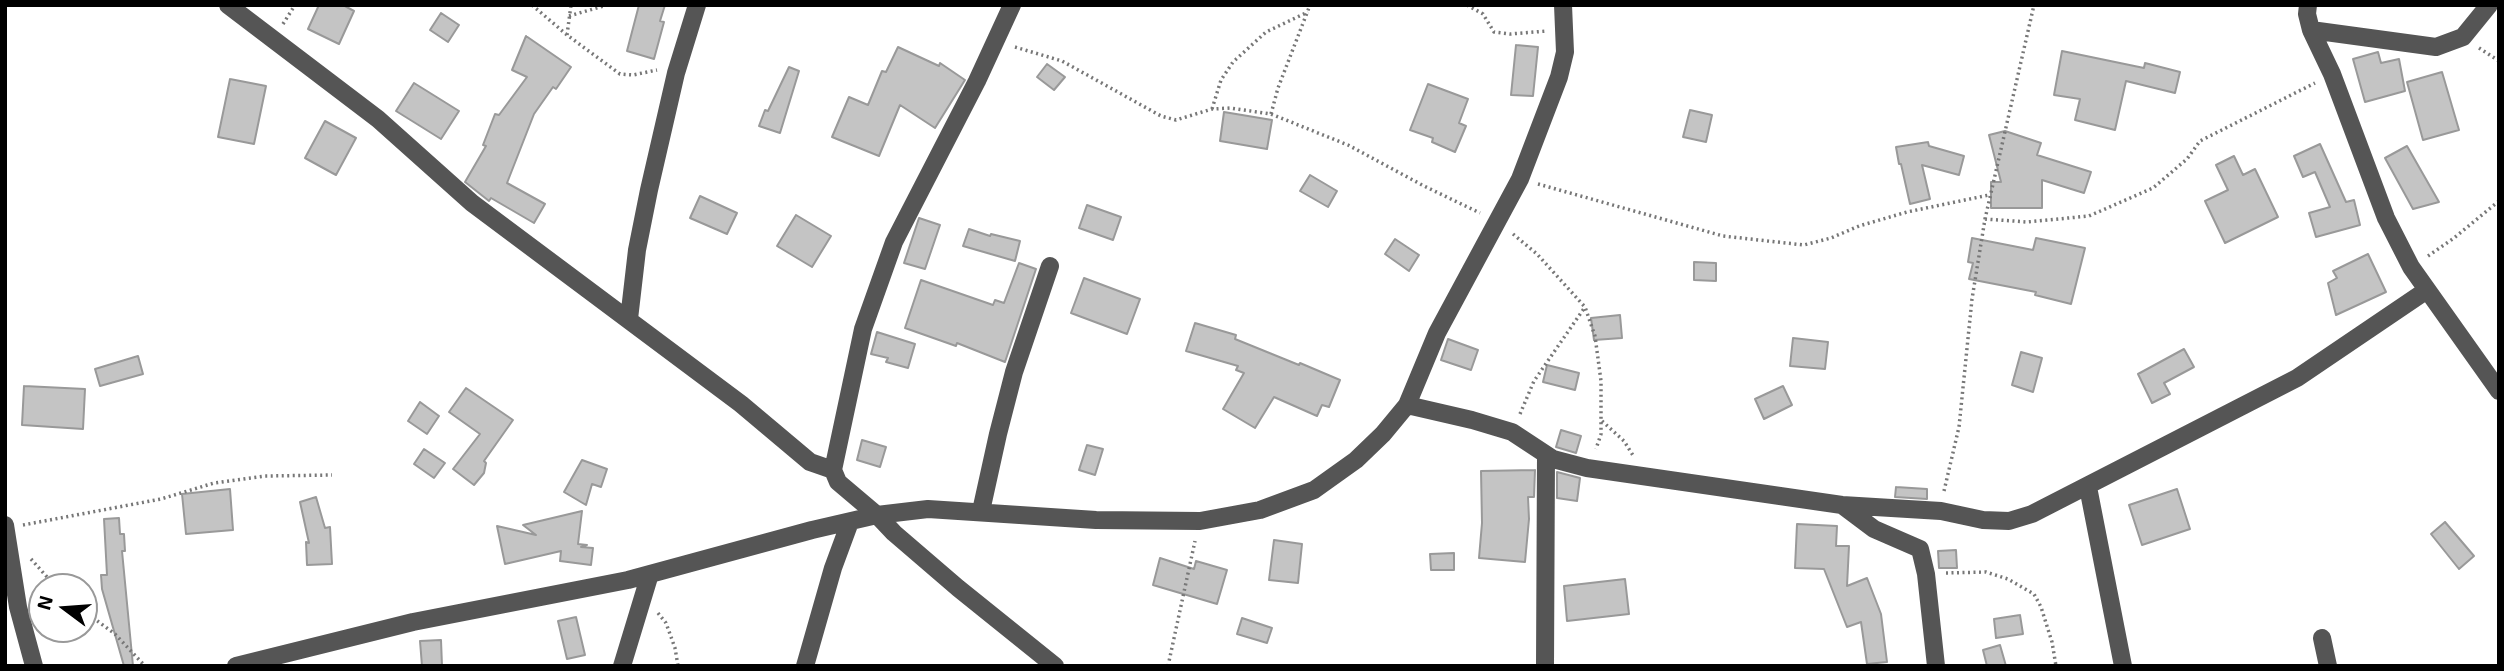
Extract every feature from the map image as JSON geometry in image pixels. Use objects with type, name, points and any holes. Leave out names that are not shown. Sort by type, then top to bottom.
[{"type":"street","points":[[228,5],[378,119],[472,203],[741,404],[810,462],[832,470]]},
{"type":"street","points":[[629,319],[637,250],[676,73],[697,5]]},
{"type":"street","points":[[1012,5],[894,242],[863,330],[832,470],[838,482],[894,533],[1055,666]]},
{"type":"street","points":[[236,666],[413,622],[650,574],[877,515],[928,509],[1096,520],[1200,521],[1259,510],[1314,490],[1356,460],[1383,434],[1407,405],[1437,333],[1520,179],[1559,77],[1565,52],[1563,5]]},
{"type":"street","points":[[2308,5],[2311,30],[2332,74],[2386,218],[2427,290],[2499,391]]},
{"type":"street","points":[[2311,30],[2436,47],[2463,37],[2489,5]]},
{"type":"street","points":[[981,511],[1014,372],[1050,266]]},
{"type":"street","points":[[1407,405],[1512,432],[1553,459],[1587,468],[1842,505],[1941,511],[1983,520],[2009,521],[2032,514],[2088,486],[2297,377],[2427,290]]},
{"type":"street","points":[[1545,666],[1546,455]]},
{"type":"street","points":[[2088,486],[2123,666]]},
{"type":"street","points":[[1842,505],[1874,529],[1920,550],[1926,574],[1936,666]]},
{"type":"street","points":[[805,666],[833,568],[850,522]]},
{"type":"street","points":[[7,530],[18,607],[34,666]]},
{"type":"street","points":[[622,666],[650,574]]},
{"type":"street","points":[[2322,638],[2328,666]]},
{"type":"path","points":[[532,5],[620,74],[633,75],[663,69],[676,73]]},
{"type":"path","points":[[567,35],[571,5]]},
{"type":"path","points":[[569,16],[607,5]]},
{"type":"path","points":[[1271,114],[1278,88],[1310,5]]},
{"type":"path","points":[[1467,5],[1483,14],[1494,32],[1533,34],[1564,29]]},
{"type":"path","points":[[1941,511],[1947,473],[1959,428],[1972,299],[1985,219],[2034,5]]},
{"type":"path","points":[[1212,108],[1221,80],[1233,62],[1266,32],[1308,12]]},
{"type":"path","points":[[996,41],[1062,61],[1161,116],[1177,120],[1212,108],[1271,114],[1348,145],[1424,186],[1498,221],[1537,254],[1585,307],[1599,358],[1602,420],[1597,447],[1587,468]]},
{"type":"path","points":[[1985,219],[2027,222],[2089,216],[2116,205],[2153,188],[2187,159],[2200,141],[2332,74]]},
{"type":"path","points":[[1520,179],[1723,236],[1804,245],[1907,212],[1990,195]]},
{"type":"path","points":[[2412,267],[2454,238],[2499,201]]},
{"type":"path","points":[[1512,432],[1534,381],[1585,307]]},
{"type":"path","points":[[1602,420],[1624,441],[1645,477]]},
{"type":"path","points":[[44,573],[7,530],[148,501],[214,484],[265,476],[332,475]]},
{"type":"path","points":[[1168,666],[1200,521]]},
{"type":"path","points":[[1926,574],[1986,572],[2008,579],[2034,594],[2052,642],[2056,666]]},
{"type":"path","points":[[643,594],[666,623],[678,666]]},
{"type":"path","points":[[98,621],[115,634],[145,666]]},
{"type":"building","points":[[319,5],[343,5],[354,11],[339,44],[308,29]]},
{"type":"building","points":[[639,5],[665,5],[660,21],[664,22],[654,59],[627,51]]},
{"type":"building","points":[[441,13],[459,25],[448,42],[430,30]]},
{"type":"building","points":[[526,36],[571,67],[534,114],[507,183],[545,204],[534,223],[491,198],[489,201],[465,182],[486,146],[483,145],[495,114],[499,115],[527,77],[512,70]]},
{"type":"building","points":[[1516,45],[1538,47],[1533,96],[1511,95]]},
{"type":"building","points":[[898,47],[939,66],[940,63],[965,80],[935,128],[900,105],[879,156],[832,137],[849,97],[868,105],[882,71],[886,72]]},
{"type":"building","points":[[2062,51],[2144,68],[2145,63],[2180,72],[2175,93],[2126,81],[2115,130],[2075,120],[2080,99],[2054,95]]},
{"type":"building","points":[[2378,52],[2381,63],[2399,59],[2405,91],[2365,102],[2353,59]]},
{"type":"building","points":[[1047,64],[1065,77],[1054,90],[1037,77]]},
{"type":"building","points":[[789,67],[799,71],[780,133],[759,126]]},
{"type":"building","points":[[2442,72],[2459,130],[2423,140],[2407,82]]},
{"type":"building","points":[[230,79],[266,86],[254,144],[218,137]]},
{"type":"building","points":[[414,83],[459,111],[441,139],[396,111]]},
{"type":"building","points":[[1428,84],[1468,99],[1459,123],[1466,126],[1455,152],[1432,142],[1433,138],[1410,130]]},
{"type":"building","points":[[1690,110],[1712,115],[1706,142],[1683,137]]},
{"type":"building","points":[[1224,112],[1272,120],[1267,149],[1220,141]]},
{"type":"building","points":[[325,121],[356,138],[336,175],[305,158]]},
{"type":"building","points":[[2005,131],[2041,143],[2037,155],[2091,172],[2084,193],[2042,180],[2042,208],[1991,208],[1991,182],[2001,182],[1989,135]]},
{"type":"building","points":[[1928,142],[1929,146],[1964,156],[1959,175],[1922,165],[1930,199],[1910,204],[1896,147]]},
{"type":"building","points":[[2320,144],[2346,202],[2354,200],[2360,225],[2316,237],[2309,213],[2330,207],[2315,172],[2303,177],[2294,156]]},
{"type":"building","points":[[2407,146],[2439,202],[2413,209],[2385,158]]},
{"type":"building","points":[[2234,156],[2243,175],[2255,169],[2278,217],[2225,243],[2205,201],[2228,190],[2216,165]]},
{"type":"building","points":[[1310,175],[1337,191],[1328,207],[1300,191]]},
{"type":"building","points":[[700,196],[737,213],[727,234],[690,218]]},
{"type":"building","points":[[1087,205],[1121,217],[1113,240],[1079,228]]},
{"type":"building","points":[[796,215],[831,236],[812,267],[777,246]]},
{"type":"building","points":[[919,218],[940,225],[925,269],[904,263]]},
{"type":"building","points":[[969,229],[1020,241],[1015,261],[963,246]]},
{"type":"building","points":[[1972,238],[2033,250],[2036,238],[2085,248],[2071,304],[2035,295],[2036,292],[1969,279],[1973,263],[1968,262]]},
{"type":"building","points":[[1395,239],[1419,255],[1409,271],[1385,254]]},
{"type":"building","points":[[2368,254],[2386,292],[2336,315],[2328,283],[2337,278],[2333,271]]},
{"type":"building","points":[[1694,262],[1716,263],[1716,281],[1694,280]]},
{"type":"building","points":[[1019,263],[1036,269],[1005,362],[957,343],[956,346],[905,328],[921,280],[993,305],[995,300],[1004,303]]},
{"type":"building","points":[[1084,278],[1140,299],[1127,334],[1071,313]]},
{"type":"building","points":[[1620,315],[1622,338],[1594,340],[1591,318]]},
{"type":"building","points":[[1195,323],[1236,335],[1235,339],[1340,380],[1329,407],[1322,405],[1317,416],[1274,397],[1255,428],[1223,409],[1244,373],[1236,370],[1238,366],[1186,351]]},
{"type":"building","points":[[877,332],[915,344],[908,368],[886,362],[888,358],[871,354]]},
{"type":"building","points":[[1793,338],[1828,342],[1825,369],[1790,366]]},
{"type":"building","points":[[1448,339],[1478,350],[1471,370],[1441,360]]},
{"type":"building","points":[[2184,349],[2194,367],[2164,383],[2170,394],[2152,403],[2138,374]]},
{"type":"building","points":[[2021,352],[2042,358],[2033,392],[2012,385]]},
{"type":"building","points":[[138,356],[143,374],[100,386],[95,369]]},
{"type":"building","points":[[1547,365],[1579,373],[1575,390],[1543,382]]},
{"type":"building","points":[[24,386],[85,389],[83,429],[22,425]]},
{"type":"building","points":[[1783,386],[1792,405],[1764,419],[1755,399]]},
{"type":"building","points":[[466,388],[513,420],[484,461],[484,473],[474,485],[453,469],[480,434],[449,412]]},
{"type":"building","points":[[420,402],[439,416],[427,434],[408,421]]},
{"type":"building","points":[[1561,430],[1581,436],[1576,453],[1556,447]]},
{"type":"building","points":[[862,440],[886,447],[880,467],[857,460]]},
{"type":"building","points":[[1087,445],[1103,449],[1095,475],[1079,470]]},
{"type":"building","points":[[424,449],[445,463],[434,478],[414,464]]},
{"type":"building","points":[[582,460],[607,469],[601,487],[592,484],[586,505],[564,492]]},
{"type":"building","points":[[1535,470],[1534,497],[1528,497],[1525,562],[1479,558],[1482,523],[1481,471]]},
{"type":"building","points":[[1557,472],[1580,478],[1577,501],[1557,498]]},
{"type":"building","points":[[1896,487],[1927,489],[1927,499],[1895,497]]},
{"type":"building","points":[[230,489],[233,530],[186,534],[182,494]]},
{"type":"building","points":[[2177,489],[2190,529],[2142,545],[2129,505]]},
{"type":"building","points":[[316,497],[325,528],[330,527],[332,564],[307,565],[306,542],[309,543],[300,502]]},
{"type":"building","points":[[582,511],[578,544],[587,545],[581,547],[593,548],[591,565],[560,561],[561,551],[505,564],[497,526],[536,535],[523,525]]},
{"type":"building","points":[[119,518],[120,534],[124,534],[125,551],[122,551],[133,666],[124,666],[102,589],[101,575],[107,575],[104,519]]},
{"type":"building","points":[[2445,522],[2474,556],[2459,569],[2431,534]]},
{"type":"building","points":[[1797,524],[1837,526],[1836,546],[1849,546],[1847,586],[1867,578],[1881,614],[1887,662],[1867,664],[1861,622],[1847,627],[1824,569],[1795,568]]},
{"type":"building","points":[[1274,540],[1302,544],[1298,583],[1269,580]]},
{"type":"building","points":[[1956,550],[1957,568],[1939,568],[1938,551]]},
{"type":"building","points":[[1454,553],[1454,570],[1431,570],[1430,554]]},
{"type":"building","points":[[1160,558],[1194,569],[1196,561],[1227,570],[1217,604],[1153,585]]},
{"type":"building","points":[[1625,579],[1629,614],[1567,621],[1564,586]]},
{"type":"building","points":[[2020,615],[2023,634],[1996,638],[1994,619]]},
{"type":"building","points":[[576,617],[585,655],[567,659],[558,621]]},
{"type":"building","points":[[1242,618],[1272,628],[1267,643],[1237,634]]},
{"type":"building","points":[[441,640],[442,666],[422,666],[420,641]]},
{"type":"building","points":[[2000,645],[2006,666],[1987,666],[1983,650]]}]
